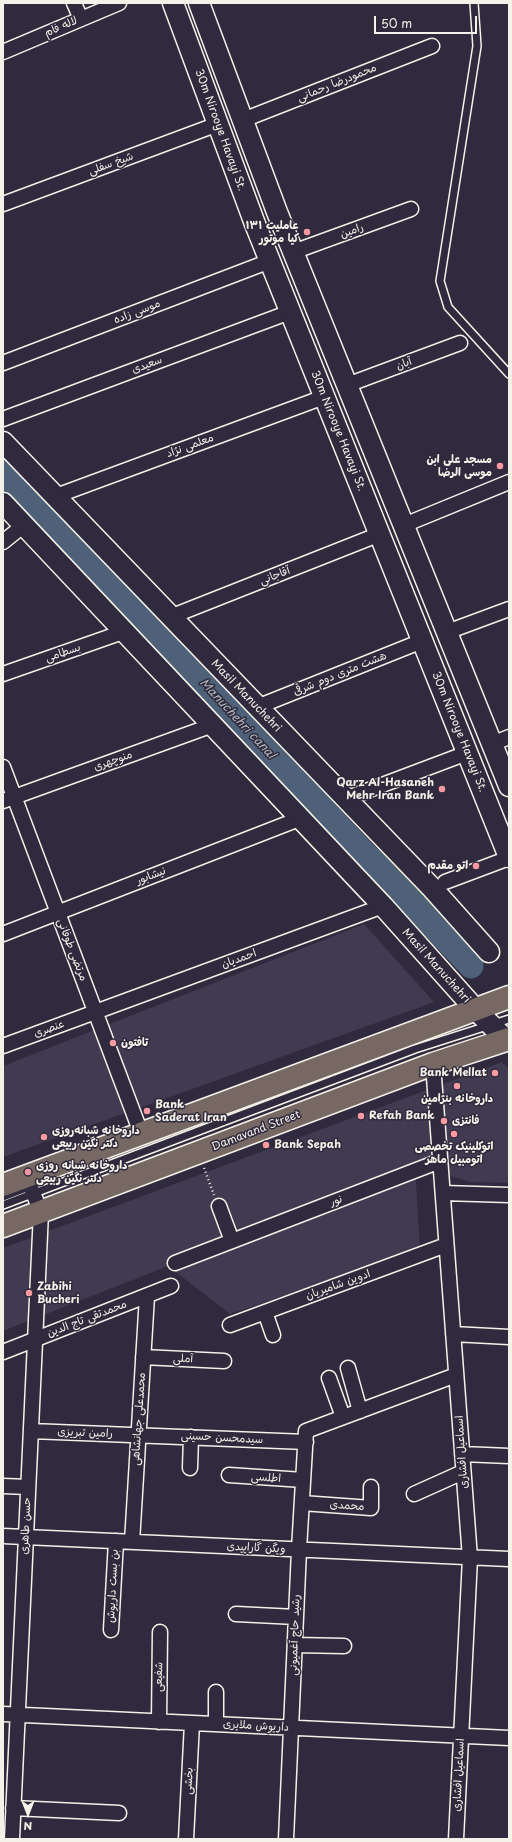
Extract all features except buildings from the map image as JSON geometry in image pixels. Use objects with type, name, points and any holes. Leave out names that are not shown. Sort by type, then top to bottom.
[{"type":"main road","name":"30m Nirooye Havayi St.","points":[[173,3],[290,312],[509,857]]},
{"type":"main road","points":[[199,3],[294,252],[447,632],[501,740],[509,786]]},
{"type":"main road","name":"Masil Manuchehri","points":[[3,442],[345,799],[438,885],[489,952]]},
{"type":"main road","name":"Masil Manuchehri","points":[[3,503],[123,632],[213,725],[299,819],[497,1027]]},
{"type":"main road","points":[[3,1185],[141,1133],[497,1027],[509,997]]},
{"type":"main road","name":"Damavand Street","points":[[3,1226],[433,1064],[497,1027]]},
{"type":"street","points":[[74,3],[81,19]]},
{"type":"street","name":"لاله فام","points":[[3,52],[119,3]]},
{"type":"street","name":"محمودرضا رحمانی","points":[[243,120],[432,46]]},
{"type":"street","name":"شیخ سفلی","points":[[3,204],[218,124]]},
{"type":"street","name":"رامین","points":[[294,252],[411,209]]},
{"type":"street","name":"موسی زاده","points":[[3,363],[270,261]]},
{"type":"street","name":"سعیدی","points":[[3,418],[290,312]]},
{"type":"street","name":"آبان","points":[[347,385],[460,343]]},
{"type":"street","name":"معلمی نژاد","points":[[56,496],[324,396]]},
{"type":"street","points":[[404,525],[509,482]]},
{"type":"street","points":[[3,542],[24,525]]},
{"type":"street","name":"آقاجانی","points":[[170,617],[380,534]]},
{"type":"street","points":[[447,632],[509,609]]},
{"type":"street","name":"بسطامی","points":[[3,674],[123,632]]},
{"type":"street","name":"هشت متری دوم شرقی","points":[[257,707],[422,641]]},
{"type":"street","name":"منوچهری","points":[[9,799],[213,725]]},
{"type":"street","points":[[345,799],[467,753]]},
{"type":"street","name":"مرتضی طوفانی","points":[[3,767],[9,799],[57,913],[141,1133]]},
{"type":"street","name":"نیشابور","points":[[3,934],[299,819]]},
{"type":"street","points":[[438,885],[509,857]]},
{"type":"street","name":"احمدیان","points":[[95,1012],[382,906]]},
{"type":"street","name":"عنصری","points":[[3,1046],[95,1012]]},
{"type":"street","name":"اسماعیل افشاری","points":[[433,1064],[470,1558],[456,1839]]},
{"type":"street","name":"نور","points":[[175,1263],[440,1161]]},
{"type":"street","points":[[26,1176],[41,1212]]},
{"type":"street","points":[[442,1193],[509,1195]]},
{"type":"street","points":[[219,1206],[232,1241]]},
{"type":"street","name":"حسن طاهری","points":[[12,1839],[13,1808],[9,1770],[18,1715],[41,1212]]},
{"type":"street","name":"ادوین شامیریان","points":[[230,1325],[446,1245]]},
{"type":"street","name":"محمدتقی تاج الدین","points":[[3,1352],[171,1286]]},
{"type":"street","name":"محمدعلی جهانشاهی","points":[[132,1542],[147,1296]]},
{"type":"street","points":[[265,1312],[273,1335]]},
{"type":"street","points":[[453,1334],[509,1337]]},
{"type":"street","name":"آملی","points":[[143,1357],[224,1361]]},
{"type":"street","points":[[348,1368],[360,1412]]},
{"type":"street","name":"سیدمحسن حسینی","points":[[138,1434],[191,1437],[306,1436],[343,1417],[360,1412],[456,1375]]},
{"type":"street","points":[[329,1378],[343,1417]]},
{"type":"street","name":"رامین تبریزی","points":[[31,1431],[138,1434]]},
{"type":"street","name":"رشید حاج آغمیونی","points":[[286,1839],[299,1550],[306,1436]]},
{"type":"street","points":[[190,1468],[191,1437]]},
{"type":"street","points":[[462,1454],[509,1456]]},
{"type":"street","points":[[414,1494],[463,1472]]},
{"type":"street","name":"اطلسی","points":[[229,1475],[303,1480]]},
{"type":"street","points":[[3,1486],[28,1487]]},
{"type":"street","name":"محمدی","points":[[302,1503],[371,1508],[371,1487]]},
{"type":"street","name":"ویگن گاراپیدی","points":[[3,1536],[509,1559]]},
{"type":"street","name":"بن بست داریوش","points":[[110,1630],[116,1542]]},
{"type":"street","points":[[236,1614],[296,1617]]},
{"type":"street","name":"شفیعی","points":[[159,1722],[160,1632]]},
{"type":"street","points":[[295,1645],[344,1646]]},
{"type":"street","points":[[216,1692],[216,1724]]},
{"type":"street","name":"داریوش ملایری","points":[[3,1714],[509,1738]]},
{"type":"street","name":"بخشی","points":[[186,1839],[192,1723]]},
{"type":"street","points":[[13,1808],[119,1813]]},
{"type":"street","points":[[286,1839],[291,1839]]},
{"type":"lane","points":[[474,3],[477,46],[440,281],[448,307],[509,374]]},
{"type":"lane","points":[[309,1080],[497,1027],[509,1003]]},
{"type":"lane","points":[[3,1205],[415,1049],[497,1027]]},
{"type":"lane","points":[[3,1197],[92,1163]]},
{"type":"path","points":[[198,1153],[219,1206]]},
{"type":"shaded area","points":[[364,924],[434,1002],[3,1157],[3,1066]]},
{"type":"shaded area","points":[[502,1062],[509,1069],[509,1183],[470,1182],[415,1166],[420,1249],[230,1314],[168,1266],[3,1331],[3,1248]]},
{"type":"green space","points":[[362,836],[401,868],[482,962],[464,974],[346,850]]},
{"type":"waterway","name":"Manuchehri canal","points":[[3,471],[471,966]]},
{"type":"place","name":"عاملیت ۱۳۱ کیا موتور","points":[[307,232]]},
{"type":"place","name":"مسجد علی ابن موسی الرضا","points":[[500,466]]},
{"type":"place","name":"Qarz Al-Hasaneh Mehr Iran Bank","points":[[442,789]]},
{"type":"place","name":"اتو مقدم","points":[[476,866]]},
{"type":"place","name":"تافتون","points":[[113,1043]]},
{"type":"place","name":"Bank Mellat","points":[[495,1073]]},
{"type":"place","name":"داروخانه بنژامین","points":[[457,1086]]},
{"type":"place","name":"Bank Saderat Iran","points":[[147,1111]]},
{"type":"place","name":"Refah Bank","points":[[361,1116]]},
{"type":"place","name":"فانتزی","points":[[444,1121]]},
{"type":"place","name":"اتوکلینیک تخصصی اتومبیل ماهر","points":[[454,1134]]},
{"type":"place","name":"داروخانه شبانه‌روزی دکتر نگین ربیعی","points":[[44,1137]]},
{"type":"place","name":"Bank Sepah","points":[[266,1145]]},
{"type":"place","name":"داروخانه شبانه روزی دکتر نگین ربیعی","points":[[28,1172]]},
{"type":"place","name":"Zabihi Bucheri","points":[[29,1293]]}]
